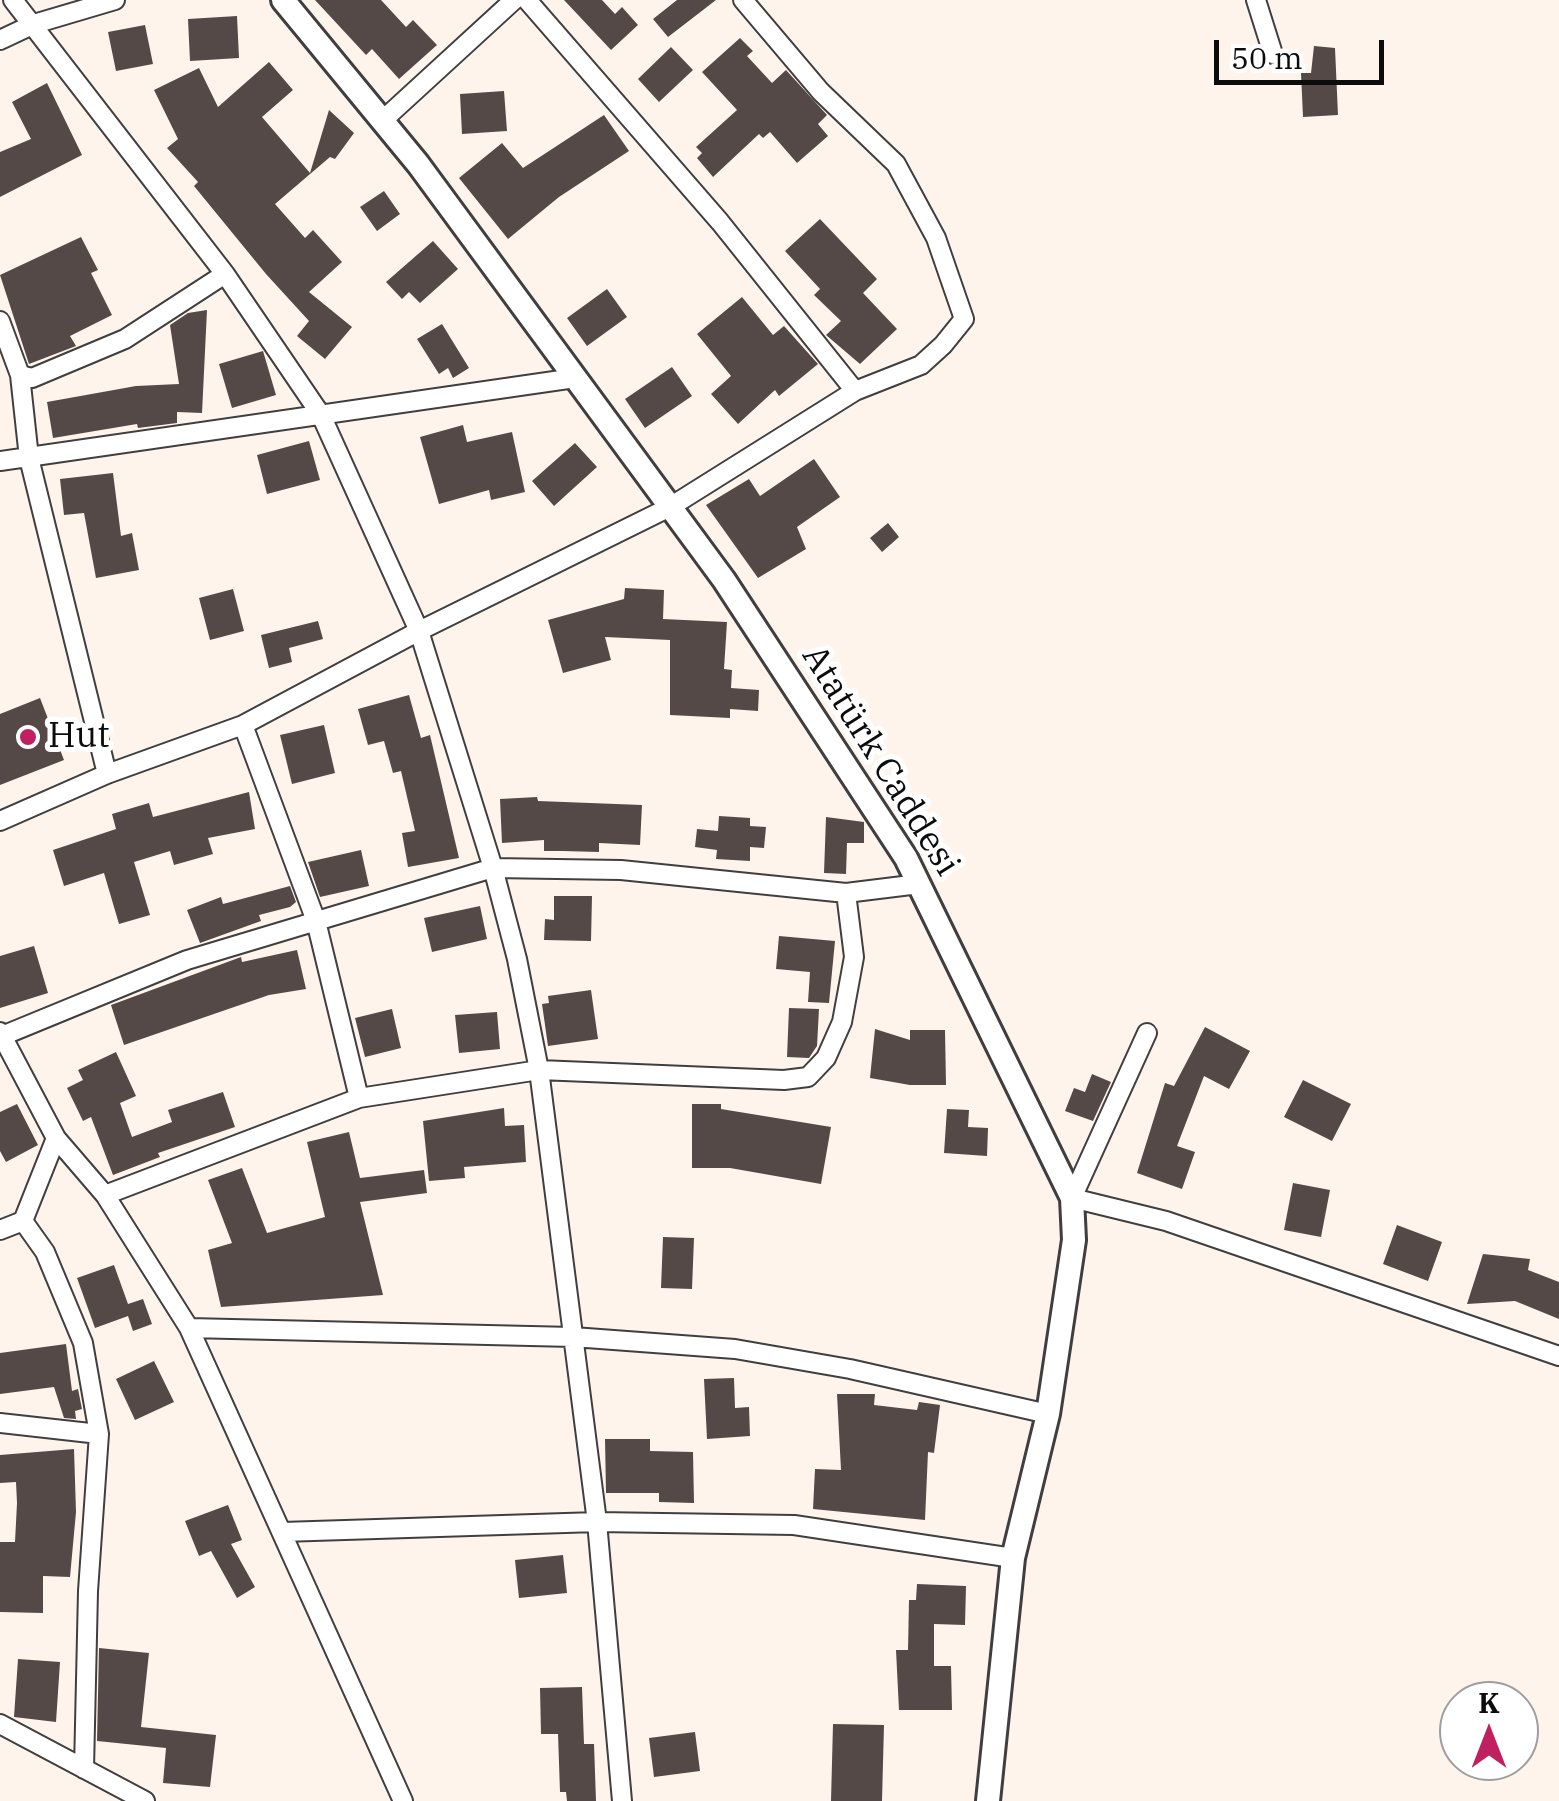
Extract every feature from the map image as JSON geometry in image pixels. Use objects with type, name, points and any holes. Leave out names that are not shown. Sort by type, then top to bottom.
[{"type":"street","points":[[13,0],[225,274],[321,415],[419,631],[494,868],[539,1070],[596,1522],[622,1801]]},
{"type":"street","points":[[0,40],[34,24],[116,0]]},
{"type":"street","name":"Atatürk Caddesi","points":[[283,0],[382,121],[745,612],[919,884],[1072,1198],[1074,1240],[1048,1414],[1013,1558],[988,1801]]},
{"type":"street","points":[[382,121],[514,0]]},
{"type":"street","points":[[527,0],[720,222],[855,391]]},
{"type":"street","points":[[0,821],[107,774],[242,725],[419,631],[670,507],[855,391],[921,365],[964,319],[936,238],[896,164],[821,92],[743,0]]},
{"type":"street","points":[[1256,0],[1273,54]]},
{"type":"street","points":[[20,375],[32,378],[125,339],[225,274]]},
{"type":"street","points":[[0,320],[20,375],[29,458],[107,774]]},
{"type":"street","points":[[0,461],[575,378]]},
{"type":"street","points":[[242,725],[316,920],[359,1098]]},
{"type":"street","points":[[403,1801],[189,1328],[106,1195],[56,1138],[1,1034],[188,960],[494,868],[621,870],[846,893],[919,884]]},
{"type":"street","points":[[106,1195],[359,1098],[539,1070],[784,1080],[808,1077],[826,1058],[842,1022],[854,957],[846,893]]},
{"type":"street","points":[[1147,1033],[1072,1198],[1166,1221],[1559,1356]]},
{"type":"street","points":[[0,1230],[22,1221],[56,1138]]},
{"type":"street","points":[[22,1221],[45,1252],[83,1343],[99,1434],[88,1591],[84,1769]]},
{"type":"street","points":[[189,1328],[573,1337],[734,1349],[850,1369],[1048,1414]]},
{"type":"street","points":[[0,1424],[99,1434]]},
{"type":"street","points":[[282,1532],[596,1522],[794,1525],[1013,1558]]},
{"type":"street","points":[[0,1724],[84,1769],[108,1792],[145,1801]]},
{"type":"building","points":[[315,0],[381,0],[406,27],[413,20],[437,45],[399,79],[372,49],[366,55]]},
{"type":"building","points":[[564,0],[602,0],[615,14],[622,7],[638,25],[611,50]]},
{"type":"building","points":[[677,0],[716,0],[668,37],[653,19]]},
{"type":"building","points":[[237,16],[239,58],[190,61],[188,19]]},
{"type":"building","points":[[145,25],[153,64],[116,71],[108,32]]},
{"type":"building","points":[[740,38],[753,51],[747,56],[772,83],[786,70],[827,115],[818,124],[828,136],[797,163],[770,132],[763,138],[759,134],[713,177],[697,158],[702,153],[696,147],[737,110],[702,72]]},
{"type":"building","points":[[1314,46],[1335,48],[1338,115],[1303,117],[1301,73],[1311,73]]},
{"type":"building","points":[[671,47],[693,70],[659,102],[638,79]]},
{"type":"building","points":[[269,62],[293,90],[262,117],[310,173],[329,110],[354,133],[335,159],[330,157],[275,204],[305,238],[313,230],[342,262],[309,292],[352,327],[325,359],[297,336],[309,321],[266,274],[194,186],[198,182],[167,148],[178,139],[154,90],[199,68],[218,107]]},
{"type":"building","points":[[47,83],[82,155],[0,197],[0,152],[31,139],[12,102]]},
{"type":"building","points":[[504,91],[507,131],[462,134],[460,94]]},
{"type":"building","points":[[604,115],[629,151],[559,197],[508,239],[459,178],[502,143],[523,168]]},
{"type":"building","points":[[384,191],[400,214],[377,231],[360,207]]},
{"type":"building","points":[[820,219],[877,279],[863,293],[897,329],[860,364],[826,335],[841,321],[814,295],[820,289],[785,251]]},
{"type":"building","points":[[81,237],[98,270],[91,273],[112,315],[70,336],[76,346],[29,364],[0,275]]},
{"type":"building","points":[[433,241],[458,269],[420,303],[409,292],[402,299],[386,282]]},
{"type":"building","points":[[607,289],[627,317],[587,346],[567,318]]},
{"type":"building","points":[[742,297],[773,335],[784,326],[818,364],[779,396],[775,390],[738,424],[711,394],[731,376],[697,334]]},
{"type":"building","points":[[207,310],[202,413],[177,412],[177,423],[138,428],[137,424],[53,438],[47,402],[136,386],[179,384],[170,325],[188,313]]},
{"type":"building","points":[[442,324],[469,368],[453,378],[448,368],[439,374],[417,339]]},
{"type":"building","points":[[263,351],[276,395],[232,408],[219,364]]},
{"type":"building","points":[[672,367],[692,396],[645,428],[625,399]]},
{"type":"building","points":[[463,425],[467,442],[512,432],[525,492],[491,500],[489,490],[439,504],[420,437]]},
{"type":"building","points":[[309,441],[320,480],[267,494],[257,455]]},
{"type":"building","points":[[575,443],[597,467],[554,506],[532,481]]},
{"type":"building","points":[[814,459],[840,497],[797,527],[806,549],[758,578],[706,505],[749,479],[760,496]]},
{"type":"building","points":[[113,473],[121,536],[132,533],[139,570],[96,578],[84,513],[64,515],[60,479]]},
{"type":"building","points":[[888,523],[899,537],[882,552],[870,538]]},
{"type":"building","points":[[625,588],[664,590],[663,619],[727,622],[724,669],[732,670],[731,688],[759,690],[758,711],[730,709],[730,718],[670,715],[670,640],[605,637],[611,660],[563,673],[548,620],[624,599]]},
{"type":"building","points":[[233,589],[244,631],[210,640],[199,598]]},
{"type":"building","points":[[318,621],[323,639],[289,648],[292,662],[269,668],[261,635]]},
{"type":"building","points":[[409,695],[421,738],[430,735],[459,858],[408,867],[402,833],[415,831],[401,771],[393,773],[384,741],[368,745],[358,709]]},
{"type":"building","name":"Hut","points":[[40,698],[64,760],[0,785],[0,714]]},
{"type":"building","points":[[324,725],[335,773],[292,784],[280,735]]},
{"type":"building","points":[[249,792],[255,829],[208,838],[213,854],[174,865],[170,851],[134,862],[150,915],[119,924],[104,873],[64,886],[53,850],[116,829],[112,814],[149,803],[153,817]]},
{"type":"building","points":[[537,797],[538,801],[642,805],[640,845],[599,843],[599,852],[544,851],[544,840],[502,843],[500,799]]},
{"type":"building","points":[[719,816],[750,818],[750,826],[766,827],[764,848],[750,847],[750,861],[716,859],[717,850],[695,847],[697,829],[718,831]]},
{"type":"building","points":[[826,817],[864,822],[864,843],[847,843],[846,874],[824,873]]},
{"type":"building","points":[[361,850],[369,886],[320,897],[308,862]]},
{"type":"building","points":[[290,886],[296,902],[290,907],[259,915],[261,921],[200,943],[187,910],[221,897],[223,904]]},
{"type":"building","points":[[554,896],[592,896],[591,941],[544,940],[545,919],[554,920]]},
{"type":"building","points":[[480,906],[487,939],[432,952],[424,918]]},
{"type":"building","points":[[779,936],[835,941],[829,1003],[808,1002],[810,972],[776,969]]},
{"type":"building","points":[[34,946],[48,993],[0,1008],[0,956]]},
{"type":"building","points":[[297,950],[306,989],[269,995],[124,1045],[111,1005],[241,957],[242,962]]},
{"type":"building","points":[[591,990],[598,1039],[548,1046],[542,1004],[549,1003],[548,996]]},
{"type":"building","points":[[789,1008],[819,1009],[817,1046],[809,1058],[787,1057]]},
{"type":"building","points":[[392,1009],[401,1048],[365,1057],[355,1018]]},
{"type":"building","points":[[497,1012],[500,1049],[459,1053],[455,1015]]},
{"type":"building","points":[[1205,1027],[1250,1051],[1229,1089],[1204,1076],[1177,1146],[1195,1152],[1182,1189],[1137,1173],[1165,1083],[1174,1086]]},
{"type":"building","points":[[875,1029],[910,1040],[910,1030],[945,1030],[946,1085],[910,1085],[870,1078]]},
{"type":"building","points":[[116,1052],[136,1096],[120,1103],[132,1137],[172,1122],[168,1110],[223,1092],[235,1127],[158,1153],[160,1157],[113,1175],[91,1117],[83,1121],[67,1088],[83,1080],[78,1070]]},
{"type":"building","points":[[1092,1074],[1111,1082],[1093,1121],[1065,1111],[1074,1088],[1085,1092]]},
{"type":"building","points":[[1303,1080],[1351,1104],[1332,1141],[1284,1117]]},
{"type":"building","points":[[17,1104],[38,1145],[6,1162],[0,1151],[0,1112]]},
{"type":"building","points":[[692,1104],[721,1104],[721,1109],[831,1127],[821,1184],[730,1168],[692,1168]]},
{"type":"building","points":[[504,1108],[505,1126],[524,1125],[526,1162],[464,1167],[465,1178],[429,1181],[423,1121]]},
{"type":"building","points":[[947,1109],[969,1110],[968,1127],[988,1128],[987,1156],[944,1153]]},
{"type":"building","points":[[349,1132],[360,1178],[424,1170],[427,1193],[360,1202],[383,1295],[221,1307],[208,1250],[232,1243],[208,1180],[242,1168],[267,1233],[325,1217],[307,1142]]},
{"type":"building","points":[[1293,1183],[1330,1190],[1321,1237],[1284,1230]]},
{"type":"building","points":[[1397,1225],[1442,1242],[1428,1281],[1383,1264]]},
{"type":"building","points":[[663,1237],[694,1238],[692,1289],[661,1288]]},
{"type":"building","points":[[1483,1254],[1530,1259],[1528,1270],[1559,1282],[1559,1319],[1515,1301],[1467,1304]]},
{"type":"building","points":[[114,1265],[128,1304],[143,1299],[152,1324],[133,1331],[128,1316],[95,1328],[77,1278]]},
{"type":"building","points":[[66,1344],[72,1391],[78,1389],[82,1409],[75,1411],[76,1419],[64,1418],[54,1387],[0,1394],[0,1353]]},
{"type":"building","points":[[154,1361],[174,1402],[135,1420],[116,1379]]},
{"type":"building","points":[[734,1378],[735,1408],[749,1407],[750,1436],[707,1439],[704,1379]]},
{"type":"building","points":[[837,1394],[875,1394],[874,1405],[917,1410],[919,1402],[940,1405],[934,1453],[928,1452],[925,1520],[813,1509],[815,1469],[841,1470]]},
{"type":"building","points":[[605,1439],[650,1439],[650,1451],[693,1452],[694,1503],[659,1502],[659,1493],[606,1493]]},
{"type":"building","points":[[74,1449],[76,1512],[70,1577],[43,1576],[43,1613],[0,1612],[0,1542],[15,1542],[17,1503],[16,1482],[0,1483],[0,1455]]},
{"type":"building","points":[[228,1505],[242,1540],[231,1544],[255,1587],[237,1598],[211,1551],[199,1556],[185,1521]]},
{"type":"building","points":[[563,1555],[567,1593],[519,1598],[515,1560]]},
{"type":"building","points":[[917,1584],[966,1586],[965,1625],[934,1624],[934,1666],[951,1666],[952,1710],[899,1710],[896,1650],[908,1650],[909,1600],[916,1600]]},
{"type":"building","points":[[99,1648],[149,1653],[141,1727],[216,1735],[210,1787],[163,1783],[166,1748],[97,1741]]},
{"type":"building","points":[[18,1659],[60,1662],[56,1722],[14,1717]]},
{"type":"building","points":[[582,1687],[584,1744],[594,1744],[596,1801],[567,1801],[566,1792],[560,1792],[558,1734],[541,1734],[540,1688]]},
{"type":"building","points":[[833,1724],[884,1725],[882,1801],[831,1801]]},
{"type":"building","points":[[695,1732],[700,1771],[654,1777],[649,1738]]},
{"type":"place","name":"Hut","points":[[28,737]]}]
